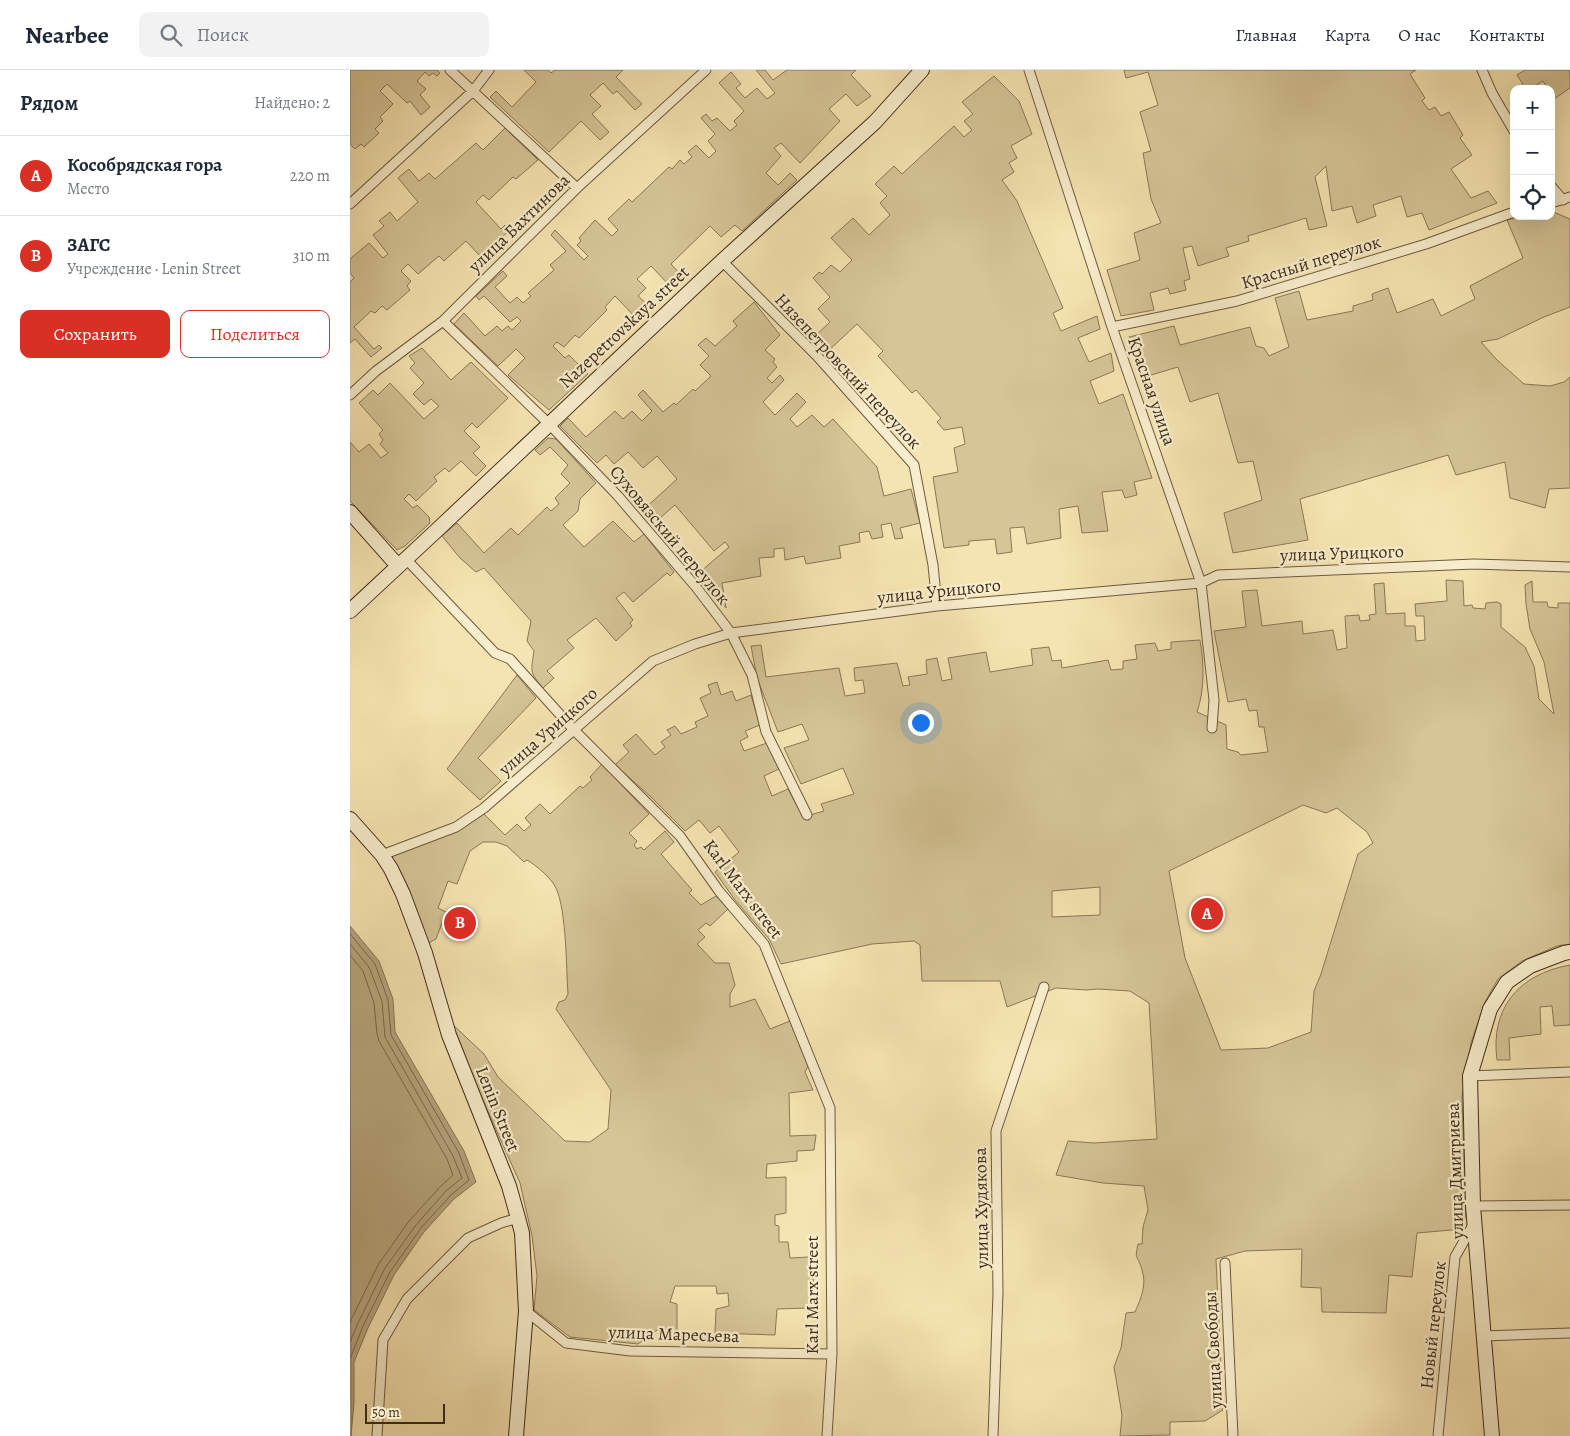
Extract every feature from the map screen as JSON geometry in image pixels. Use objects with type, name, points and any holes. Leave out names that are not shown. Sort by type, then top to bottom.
[{"type":"main road","name":"Nazepetrovskaya street","points":[[350,610],[722,261],[875,122],[922,70]]},
{"type":"main road","name":"Karl Marx street","points":[[350,512],[402,563]]},
{"type":"main road","name":"Lenin Street","points":[[350,819],[382,856],[403,894],[418,934],[448,1035],[509,1186],[518,1218],[522,1233],[526,1311],[516,1436]]},
{"type":"main road","name":"улица Дмитриева","points":[[1492,1436],[1473,1206],[1470,1076],[1490,1009],[1507,982],[1530,966],[1570,952]]},
{"type":"street","points":[[450,70],[577,188]]},
{"type":"street","points":[[350,204],[473,91],[489,70]]},
{"type":"street","name":"улица Бахтинова","points":[[350,395],[376,371],[442,321],[577,188],[706,70]]},
{"type":"street","name":"Красная улица","points":[[1029,70],[1112,327],[1201,583],[1214,700],[1212,728]]},
{"type":"street","points":[[1482,70],[1492,93],[1513,130]]},
{"type":"street","points":[[1555,189],[1566,199]]},
{"type":"street","name":"Красный переулок","points":[[1112,327],[1237,301],[1426,244],[1510,213]]},
{"type":"street","name":"Нязепетровский переулок","points":[[722,261],[817,356],[914,465],[933,565],[937,606]]},
{"type":"street","name":"Суховязский переулок","points":[[442,321],[549,424],[618,496],[696,587],[731,633],[752,675],[766,732],[807,815]]},
{"type":"street","name":"Karl Marx street","points":[[402,563],[495,653],[510,659],[573,729],[680,836],[719,890],[764,944],[830,1108],[832,1354],[827,1436]]},
{"type":"street","name":"улица Урицкого","points":[[382,856],[456,827],[484,808],[653,661],[694,644],[731,633],[937,606],[1201,583],[1218,575],[1454,564],[1570,567]]},
{"type":"street","name":"улица Худякова","points":[[993,1436],[998,1293],[996,1131],[1044,987]]},
{"type":"street","points":[[1470,1076],[1570,1072]]},
{"type":"street","points":[[1473,1206],[1570,1205]]},
{"type":"street","points":[[377,1436],[383,1340],[407,1299],[468,1238],[518,1218]]},
{"type":"street","name":"Новый переулок","points":[[1438,1436],[1455,1257],[1475,1223]]},
{"type":"street","name":"улица Свободы","points":[[1225,1263],[1233,1436]]},
{"type":"street","name":"улица Маресьева","points":[[526,1311],[566,1343],[630,1351],[832,1354]]},
{"type":"street","points":[[1483,1336],[1570,1333]]},
{"type":"shaded area","points":[[350,70],[437,70],[440,73],[437,76],[433,73],[429,76],[425,72],[417,81],[426,89],[420,95],[430,107],[421,115],[410,101],[407,103],[387,84],[380,91],[393,104],[380,117],[383,121],[375,129],[379,133],[364,147],[361,144],[355,149],[350,144]]},
{"type":"shaded area","points":[[524,70],[548,70],[551,73],[555,70],[623,70],[616,77],[642,104],[635,110],[617,91],[613,94],[603,83],[590,95],[601,106],[592,114],[609,132],[600,140],[581,121],[549,152],[490,97],[496,91],[512,107],[536,82]]},
{"type":"shaded area","points":[[756,70],[765,70],[773,80],[787,70],[856,70],[851,75],[871,96],[857,106],[846,94],[829,109],[840,121],[800,163],[781,143],[774,148],[781,156],[766,173],[778,185],[790,173],[797,180],[742,231],[735,225],[721,237],[710,226],[671,264],[682,276],[671,287],[651,266],[637,279],[646,288],[638,296],[650,307],[637,319],[615,296],[605,307],[607,310],[579,338],[575,335],[564,347],[557,342],[553,346],[565,358],[569,355],[588,374],[549,410],[508,375],[525,358],[516,349],[498,366],[454,324],[464,313],[485,336],[497,326],[502,331],[508,326],[512,330],[521,321],[517,317],[510,322],[484,296],[479,300],[476,296],[503,271],[507,276],[495,287],[510,303],[517,297],[523,303],[531,296],[528,293],[554,270],[550,265],[566,251],[551,235],[555,230],[584,260],[588,256],[577,245],[581,241],[579,238],[595,220],[612,236],[618,230],[608,219],[629,199],[632,202],[669,167],[672,169],[680,160],[684,164],[692,157],[688,152],[696,145],[709,158],[716,151],[708,141],[715,134],[701,118],[706,114],[712,121],[717,118],[730,131],[737,125],[734,121],[744,111],[719,83],[731,72],[741,84],[736,88],[745,98],[757,88],[767,99],[775,93]]},
{"type":"shaded area","points":[[1124,70],[1416,70],[1410,74],[1425,98],[1422,101],[1429,110],[1435,107],[1441,116],[1449,112],[1463,135],[1460,138],[1472,155],[1451,169],[1471,198],[1488,191],[1497,203],[1429,230],[1422,213],[1407,217],[1401,196],[1373,205],[1376,216],[1357,223],[1352,206],[1332,211],[1326,166],[1315,177],[1327,226],[1309,230],[1306,218],[1248,236],[1249,241],[1226,248],[1229,256],[1198,266],[1192,246],[1183,248],[1190,279],[1184,281],[1186,290],[1170,294],[1168,288],[1150,293],[1154,310],[1121,316],[1107,270],[1140,260],[1134,233],[1161,223],[1151,199],[1143,153],[1151,151],[1140,112],[1158,105],[1148,72],[1126,78]]},
{"type":"shaded area","points":[[1525,70],[1570,70],[1570,88],[1555,98],[1555,85],[1546,85],[1543,81],[1536,85],[1523,85],[1517,75]]},
{"type":"shaded area","points":[[994,76],[1019,101],[1032,134],[1011,146],[1017,158],[1009,163],[1014,172],[1002,180],[1017,201],[1063,308],[1053,313],[1061,331],[1097,316],[1100,329],[1078,338],[1089,362],[1111,353],[1114,371],[1090,381],[1099,404],[1123,394],[1152,478],[1134,482],[1137,495],[1125,498],[1122,490],[1102,492],[1108,531],[1082,533],[1078,506],[1059,509],[1061,538],[1027,544],[1024,527],[1010,528],[1012,552],[997,554],[995,539],[969,541],[969,545],[944,548],[933,477],[958,472],[954,448],[965,444],[962,427],[944,430],[937,422],[941,418],[916,390],[912,393],[878,356],[883,351],[857,324],[826,353],[812,339],[830,322],[818,309],[830,297],[813,278],[819,272],[822,274],[831,265],[840,272],[852,260],[831,238],[853,218],[869,235],[890,215],[880,203],[887,196],[875,184],[894,166],[902,174],[954,126],[964,137],[972,130],[964,121],[973,114],[962,102]]},
{"type":"shaded area","points":[[505,128],[538,160],[516,179],[513,177],[489,200],[483,195],[476,202],[501,229],[505,225],[510,230],[480,256],[466,241],[444,261],[439,256],[418,274],[408,264],[401,271],[411,281],[407,286],[410,290],[387,310],[382,306],[375,313],[371,311],[354,327],[374,349],[379,345],[382,348],[371,357],[355,339],[350,343],[350,282],[354,278],[350,273],[350,259],[369,243],[383,258],[388,254],[373,235],[384,226],[379,221],[390,212],[397,221],[418,202],[398,178],[409,169],[419,181],[429,173],[435,179],[476,143],[483,150]]},
{"type":"shaded area","points":[[1555,213],[1570,219],[1570,307],[1498,339],[1481,342],[1497,360],[1524,384],[1550,386],[1564,382],[1570,377],[1570,488],[1549,489],[1545,508],[1510,498],[1505,462],[1456,475],[1448,455],[1300,499],[1308,540],[1233,553],[1224,513],[1262,500],[1253,461],[1238,463],[1218,393],[1190,402],[1178,367],[1141,378],[1129,337],[1174,326],[1180,345],[1250,327],[1256,346],[1264,348],[1269,356],[1289,347],[1275,298],[1299,291],[1307,320],[1353,311],[1353,306],[1373,300],[1372,294],[1388,288],[1397,313],[1433,299],[1441,316],[1475,299],[1470,286],[1523,258],[1507,220],[1555,220]]},
{"type":"shaded area","points":[[754,302],[780,335],[765,350],[775,359],[773,362],[777,367],[767,378],[772,383],[780,375],[784,380],[763,402],[775,415],[797,393],[806,402],[790,419],[797,427],[812,415],[824,427],[833,419],[877,467],[884,496],[911,489],[920,523],[900,528],[903,538],[895,539],[891,523],[881,525],[883,537],[872,539],[869,531],[859,533],[860,542],[839,546],[841,558],[806,564],[804,556],[785,560],[784,548],[774,549],[774,557],[759,558],[761,576],[722,583],[726,608],[699,573],[729,547],[725,542],[714,551],[675,505],[653,524],[642,511],[677,479],[657,456],[643,468],[628,452],[614,464],[606,455],[597,463],[560,426],[568,418],[586,437],[615,411],[623,419],[632,411],[642,421],[652,411],[638,395],[643,390],[663,412],[674,403],[676,405],[711,376],[700,365],[709,356],[698,345],[706,338],[715,346],[737,326],[733,321]]},
{"type":"shaded area","points":[[422,348],[451,380],[471,362],[508,398],[477,428],[472,423],[464,431],[480,447],[473,453],[486,466],[476,476],[461,461],[449,472],[445,468],[434,477],[437,481],[416,501],[409,494],[404,499],[413,508],[417,505],[429,517],[430,523],[405,546],[397,550],[350,501],[350,442],[359,452],[369,444],[381,458],[388,453],[380,444],[383,440],[379,434],[383,430],[359,403],[373,390],[378,395],[390,383],[424,419],[439,406],[431,399],[424,405],[413,394],[424,383],[410,368],[415,363],[409,356]]},
{"type":"shaded area","points":[[548,438],[556,439],[596,483],[580,499],[578,511],[563,525],[584,547],[613,521],[634,542],[644,534],[674,572],[670,576],[667,573],[633,602],[624,592],[616,598],[633,620],[630,623],[632,626],[616,641],[596,618],[567,640],[574,648],[547,671],[554,678],[543,688],[532,671],[534,651],[527,641],[531,621],[484,568],[476,572],[460,558],[442,536],[457,523],[484,553],[511,528],[518,535],[547,507],[551,511],[559,504],[555,498],[570,483],[561,474],[568,465],[550,447],[540,455],[535,450]]},
{"type":"shaded area","points":[[1446,580],[1463,581],[1464,606],[1472,605],[1473,608],[1485,609],[1486,603],[1497,602],[1501,604],[1501,627],[1525,647],[1534,666],[1539,699],[1554,714],[1544,662],[1530,629],[1525,585],[1532,581],[1533,602],[1547,602],[1548,607],[1558,608],[1558,603],[1570,603],[1570,944],[1557,946],[1522,961],[1498,979],[1485,1002],[1471,1043],[1462,1097],[1466,1212],[1463,1229],[1417,1233],[1412,1277],[1389,1275],[1386,1313],[1322,1312],[1321,1288],[1301,1287],[1302,1249],[1245,1251],[1216,1259],[1223,1410],[1205,1421],[1170,1422],[1170,1435],[1120,1436],[1122,1415],[1114,1367],[1121,1348],[1126,1313],[1135,1312],[1144,1286],[1141,1265],[1136,1253],[1138,1244],[1142,1244],[1143,1227],[1148,1210],[1144,1186],[1103,1183],[1056,1175],[1068,1141],[1094,1143],[1157,1139],[1149,1003],[1130,991],[1056,988],[1007,1007],[1000,981],[922,981],[920,945],[914,941],[872,944],[781,964],[769,939],[735,900],[715,872],[739,852],[719,826],[710,833],[699,820],[685,831],[615,765],[629,752],[623,745],[636,734],[655,755],[665,747],[661,742],[671,735],[667,730],[675,726],[681,734],[697,727],[695,722],[708,716],[700,698],[711,693],[708,685],[717,682],[721,695],[732,691],[736,701],[751,695],[760,725],[745,731],[748,737],[740,741],[744,751],[767,743],[779,769],[764,776],[772,796],[788,789],[803,817],[824,811],[821,804],[854,794],[843,768],[801,784],[784,748],[809,740],[802,724],[778,732],[757,678],[751,646],[761,645],[766,677],[839,668],[845,696],[865,693],[863,680],[855,681],[854,668],[897,663],[903,686],[910,685],[908,677],[927,674],[926,660],[937,658],[942,681],[952,679],[948,658],[986,652],[990,672],[1033,665],[1031,649],[1049,647],[1052,661],[1061,660],[1062,668],[1108,660],[1111,670],[1123,669],[1123,661],[1137,659],[1135,645],[1155,643],[1158,651],[1171,649],[1171,642],[1200,640],[1203,676],[1197,712],[1226,725],[1227,749],[1238,752],[1241,755],[1268,752],[1264,727],[1259,727],[1257,710],[1249,711],[1246,699],[1228,702],[1214,631],[1246,627],[1242,591],[1257,590],[1262,626],[1302,621],[1303,634],[1333,630],[1337,650],[1347,648],[1345,616],[1359,615],[1360,621],[1370,620],[1369,615],[1376,614],[1374,584],[1384,583],[1386,614],[1405,613],[1405,626],[1415,626],[1416,641],[1425,640],[1424,616],[1416,616],[1415,604],[1447,601]],"holes":[[[1303,805],[1326,813],[1337,808],[1367,832],[1373,843],[1358,854],[1314,991],[1311,1032],[1268,1048],[1221,1050],[1185,958],[1169,871]],[[1100,887],[1100,915],[1052,917],[1052,891]]]},
{"type":"shaded area","points":[[517,675],[536,698],[478,758],[501,781],[480,800],[447,769]]},
{"type":"shaded area","points":[[602,764],[649,814],[629,833],[637,841],[634,845],[637,849],[641,847],[644,850],[665,831],[674,842],[661,854],[692,890],[689,893],[701,905],[716,896],[728,909],[710,926],[706,923],[698,930],[705,937],[697,944],[715,963],[729,963],[735,985],[730,994],[730,1007],[755,999],[770,1029],[790,1021],[808,1066],[805,1072],[813,1090],[789,1093],[790,1136],[816,1135],[814,1150],[797,1151],[797,1161],[767,1164],[766,1178],[786,1177],[786,1213],[775,1215],[775,1225],[779,1226],[779,1242],[788,1242],[790,1258],[809,1257],[813,1269],[814,1314],[809,1314],[808,1308],[777,1309],[775,1335],[715,1333],[716,1309],[729,1306],[728,1293],[717,1294],[716,1286],[675,1286],[670,1302],[677,1304],[677,1333],[673,1333],[673,1330],[657,1330],[638,1344],[570,1337],[534,1310],[537,1276],[532,1236],[520,1183],[472,1076],[452,1024],[484,1054],[498,1077],[565,1141],[590,1142],[608,1129],[611,1090],[556,1009],[559,1002],[565,1000],[568,994],[563,919],[558,892],[542,871],[527,860],[524,862],[507,846],[496,842],[483,842],[470,851],[457,884],[448,881],[438,908],[446,912],[436,939],[427,944],[390,857],[458,831],[484,814],[505,835],[517,824],[524,831],[531,825],[525,818],[540,804],[550,814],[580,786],[583,788],[592,780],[590,777]]},
{"type":"shaded area","points":[[1570,965],[1570,1025],[1554,1026],[1552,1006],[1540,1007],[1541,1034],[1509,1038],[1510,1060],[1497,1060],[1496,1041],[1498,1024],[1512,996],[1536,976]]},
{"type":"water","points":[[350,926],[379,961],[393,999],[395,1032],[464,1151],[476,1182],[454,1199],[424,1232],[394,1275],[354,1362],[354,1403],[351,1436]]},
{"type":"place","name":"Кособрядская гора","points":[[1207,914]]},
{"type":"place","name":"ЗАГС","points":[[460,923]]}]
